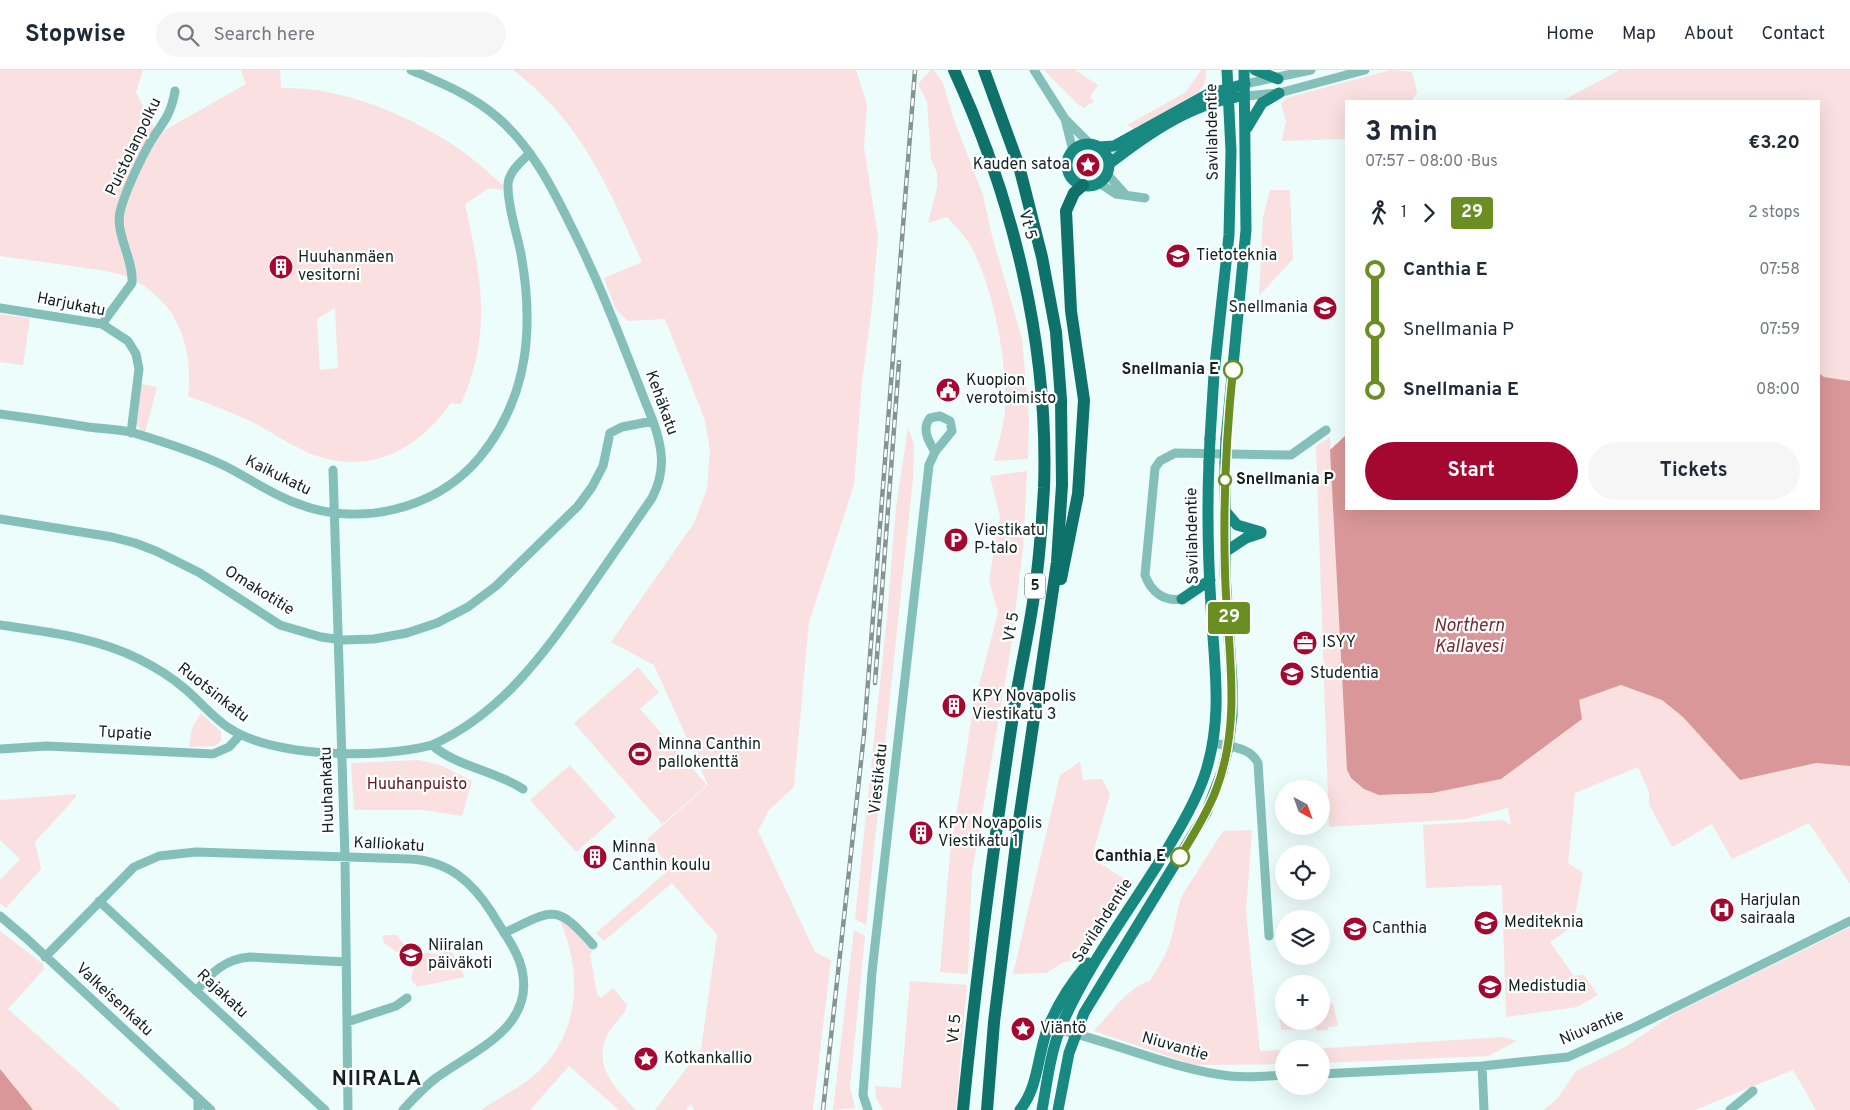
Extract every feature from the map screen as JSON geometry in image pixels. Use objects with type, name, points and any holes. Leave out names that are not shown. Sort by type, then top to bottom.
[{"type":"highway","name":"Vt 5","points":[[954,70],[976,122],[1004,202],[1029,308],[1041,389],[1044,486],[1035,589],[1016,692],[984,916],[963,1110]]},
{"type":"highway","name":"Vt 5","points":[[984,70],[1019,166],[1042,257],[1056,332],[1061,400],[1062,485],[1056,562],[1048,625],[1017,830],[994,1022],[987,1106]]},
{"type":"highway","points":[[1048,625],[1070,540],[1081,461],[1084,400],[1071,311],[1066,211],[1074,193],[1083,185]]},
{"type":"main road","name":"Savilahdentie","points":[[1042,1110],[1060,1030],[1087,976],[1185,819],[1204,778],[1214,743],[1218,696],[1210,606],[1207,508],[1214,374],[1229,235],[1229,93],[1227,70]]},
{"type":"main road","name":"Savilahdentie","points":[[1058,1110],[1075,1034],[1095,992],[1163,886],[1206,813],[1216,790],[1228,747],[1232,683],[1225,552],[1225,463],[1246,230],[1244,70]]},
{"type":"main road","points":[[1255,70],[1278,78]]},
{"type":"main road","points":[[1229,93],[1154,131],[1108,169],[1099,183],[1083,185],[1072,178],[1069,172],[1068,159],[1073,151],[1080,146],[1114,146],[1181,107],[1229,93],[1245,90]]},
{"type":"main road","points":[[1246,129],[1262,103],[1279,93]]},
{"type":"main road","points":[[1094,146],[1105,152],[1108,169]]},
{"type":"main road","points":[[1225,552],[1246,538],[1261,532],[1237,525],[1226,512]]},
{"type":"main road","points":[[1182,599],[1210,580]]},
{"type":"main road","points":[[1182,599],[1194,598],[1203,600],[1210,606]]},
{"type":"main road","points":[[1020,1110],[1030,1096],[1046,1032],[1057,1010],[1084,968],[1128,912]]},
{"type":"street","name":"Kehäkatu","points":[[411,70],[462,93],[480,104],[497,117],[530,153],[548,182],[586,255],[654,421],[661,443],[663,459],[661,478],[652,498],[557,636],[527,674],[485,713],[432,745]]},
{"type":"street","points":[[1034,70],[1065,119],[1094,146]]},
{"type":"street","points":[[1245,90],[1278,78],[1312,70]]},
{"type":"street","points":[[1245,90],[1279,93],[1365,70]]},
{"type":"street","name":"Puistolanpolku","points":[[102,324],[132,283],[129,258],[121,230],[121,208],[147,147],[172,110],[175,91]]},
{"type":"street","points":[[1065,119],[1073,151]]},
{"type":"street","name":"Kaikukatu","points":[[0,414],[131,432],[205,458],[286,499],[335,515],[389,510],[420,501],[434,494],[469,469],[486,449],[502,424],[514,396],[524,364],[528,324],[525,277],[507,186],[511,175],[530,153]]},
{"type":"street","points":[[1108,169],[1125,194]]},
{"type":"street","points":[[1099,183],[1116,194],[1145,198]]},
{"type":"street","name":"Harjukatu","points":[[0,308],[102,324],[128,341],[136,354],[139,369],[131,432]]},
{"type":"street","name":"Omakotitie","points":[[0,520],[112,537],[134,543],[156,551],[200,573],[280,625],[310,635],[339,639],[374,639],[407,633],[453,615],[482,598],[578,506],[592,487],[603,466],[610,433],[622,427],[654,421]]},
{"type":"street","points":[[1182,599],[1167,599],[1155,593],[1148,585],[1145,575],[1155,468],[1160,461],[1175,453],[1291,455],[1326,430]]},
{"type":"street","name":"Viestikatu","points":[[868,1110],[863,1095],[872,972],[929,465],[935,452]]},
{"type":"street","name":"Huuhankatu","points":[[333,470],[345,858],[348,1110]]},
{"type":"street","name":"Ruotsinkatu","points":[[0,625],[92,640],[139,659],[183,688],[240,735],[280,747],[341,752],[400,753],[432,745]]},
{"type":"street","name":"Tupatie","points":[[0,749],[47,746],[213,754],[229,747],[240,735]]},
{"type":"street","points":[[1214,743],[1242,749],[1254,756],[1258,763],[1269,936]]},
{"type":"street","points":[[432,745],[450,759],[486,770],[509,780],[523,789]]},
{"type":"street","name":"Kalliokatu","points":[[45,956],[134,867],[160,856],[196,852],[418,859],[442,865],[470,884],[504,932],[519,960],[523,978],[521,1002],[514,1017],[499,1036],[434,1079],[403,1110]]},
{"type":"street","name":"Rajakatu","points":[[99,901],[325,1110]]},
{"type":"street","points":[[504,932],[546,915],[560,914],[571,921],[593,945]]},
{"type":"street","name":"Valkeisenkatu","points":[[0,916],[211,1110]]},
{"type":"street","name":"Niuvantie","points":[[1330,1074],[1482,1066],[1547,1060],[1579,1053],[1850,921]]},
{"type":"street","points":[[196,991],[213,972],[236,958],[250,956],[346,962]]},
{"type":"street","points":[[347,1022],[396,1006],[407,998]]},
{"type":"street","name":"Niuvantie","points":[[1060,1030],[1191,1069],[1231,1076],[1275,1076]]},
{"type":"street","points":[[1482,1066],[1484,1110]]},
{"type":"street","points":[[1730,1110],[1754,1091]]},
{"type":"street","points":[[198,1098],[198,1110]]},
{"type":"green space","points":[[0,70],[143,70],[136,92],[154,128],[163,131],[246,84],[241,70],[280,70],[281,88],[327,92],[372,104],[394,113],[455,146],[503,185],[503,190],[489,188],[465,204],[476,256],[481,304],[481,328],[471,378],[461,404],[451,403],[438,420],[406,446],[389,455],[370,460],[351,462],[330,460],[309,453],[252,422],[188,396],[188,358],[184,340],[177,323],[168,308],[156,295],[140,284],[122,275],[110,272],[0,256]],"holes":[[[335,308],[338,368],[320,370],[317,319]]]},
{"type":"green space","points":[[513,70],[856,70],[867,104],[864,147],[878,237],[872,306],[862,382],[854,485],[809,622],[794,787],[769,810],[758,831],[815,952],[831,960],[813,1110],[694,1110],[692,1105],[687,1107],[687,1110],[655,1110],[701,1049],[717,935],[672,883],[604,941],[596,933],[671,868],[647,839],[708,785],[654,665],[611,642],[694,523],[707,489],[710,450],[705,420],[665,319],[628,321],[616,310],[604,278],[642,262],[604,182],[575,133],[537,90]]},
{"type":"green space","points":[[931,70],[934,70],[943,83],[954,120],[983,195],[992,236],[1022,339],[1029,418],[1028,459],[994,461],[1004,419],[1005,379],[995,313],[989,291],[972,249],[959,230],[947,217],[928,223],[937,188],[937,173],[931,159],[927,102],[918,84]]},
{"type":"green space","points":[[1044,70],[1075,70],[1098,85],[1090,97],[1094,101],[1084,108],[1080,106]]},
{"type":"green space","points":[[1201,70],[1206,70],[1206,77],[1204,85],[1198,93],[1133,129],[1127,125],[1186,92]]},
{"type":"green space","points":[[1391,70],[1412,72],[1417,92],[1413,100],[1345,100],[1345,139],[1282,141],[1286,121],[1281,104],[1286,98]]},
{"type":"green space","points":[[1620,70],[1850,70],[1850,381],[1824,377],[1820,374],[1820,100],[1564,100]]},
{"type":"green space","points":[[1270,190],[1290,190],[1293,259],[1259,296],[1263,217]]},
{"type":"green space","points":[[0,314],[30,318],[23,365],[0,362]]},
{"type":"green space","points":[[142,384],[157,387],[145,433],[137,424],[136,417]]},
{"type":"green space","points":[[908,428],[914,444],[913,479],[866,925],[855,919],[887,617],[896,507]]},
{"type":"green space","points":[[1330,437],[1347,770],[1351,778],[1364,789],[1380,795],[1432,793],[1579,700],[1621,685],[1662,700],[1683,717],[1740,780],[1816,763],[1850,766],[1850,884],[1809,823],[1732,859],[1712,824],[1672,847],[1649,804],[1649,792],[1638,767],[1575,793],[1568,863],[1583,873],[1573,926],[1550,942],[1574,976],[1584,975],[1598,995],[1577,1007],[1506,1017],[1502,885],[1426,888],[1423,825],[1503,820],[1511,825],[1508,808],[1466,819],[1330,827],[1330,780],[1327,780],[1316,446]]},
{"type":"green space","points":[[1027,471],[1023,548],[1011,647],[972,872],[968,974],[940,972],[950,853],[974,704],[998,613],[989,580],[1000,517],[990,476]]},
{"type":"green space","name":"Minna Canthin pallokenttä","points":[[638,667],[659,692],[640,709],[707,785],[662,824],[574,723]]},
{"type":"green space","points":[[201,713],[221,732],[221,741],[215,746],[189,747],[192,728]]},
{"type":"green space","name":"Huuhanpuisto","points":[[419,760],[443,766],[472,781],[462,816],[423,810],[354,810],[351,763]]},
{"type":"green space","points":[[1080,762],[1083,780],[1102,779],[1110,794],[1093,853],[1098,862],[1126,880],[1076,959],[1062,963],[1046,973],[1013,974],[1060,775]]},
{"type":"green space","points":[[570,765],[616,817],[576,852],[530,800]]},
{"type":"green space","points":[[76,794],[76,797],[35,842],[41,869],[6,908],[0,903],[0,880],[20,859],[0,840],[0,800]]},
{"type":"green space","points":[[1252,830],[1246,911],[1260,1051],[1275,1050],[1275,1064],[1194,1065],[1094,1031],[1127,995],[1142,984],[1150,981],[1169,945],[1183,894],[1223,831]]},
{"type":"green space","points":[[564,919],[593,952],[590,954],[597,994],[601,998],[613,988],[627,1005],[604,1042],[603,1053],[607,1074],[620,1093],[636,1110],[619,1110],[569,1066],[530,1110],[481,1110],[518,1087],[539,1071],[553,1055],[563,1037],[570,1019],[574,999],[572,960],[560,921]]},
{"type":"green space","points":[[1850,927],[1850,1110],[1816,1110],[1793,1070],[1695,1110],[1543,1110],[1557,1099],[1576,1071],[1625,1047],[1673,1014]]},
{"type":"green space","points":[[854,930],[865,936],[850,1087],[855,1108],[833,1110]]},
{"type":"green space","points":[[0,931],[43,964],[44,969],[8,1009],[121,1110],[0,1110]]},
{"type":"green space","points":[[397,935],[406,947],[417,946],[417,952],[438,954],[451,950],[465,977],[417,987],[411,979],[415,963],[400,963],[400,954],[384,943],[382,936]]},
{"type":"green space","points":[[910,981],[967,985],[956,1110],[883,1110],[876,1098],[875,1086],[901,1088]]},
{"type":"green space","points":[[1330,1003],[1333,1004],[1338,1026],[1330,1027]]},
{"type":"green space","points":[[1503,1037],[1517,1041],[1488,1056],[1330,1063],[1330,1048]]},
{"type":"water","name":"Northern Kallavesi","points":[[1820,374],[1824,377],[1850,381],[1850,766],[1816,763],[1740,780],[1683,717],[1662,700],[1621,685],[1579,700],[1582,719],[1501,779],[1432,793],[1379,795],[1364,789],[1351,778],[1347,770],[1330,450],[1345,436],[1345,510],[1820,510]]},
{"type":"water","points":[[0,1069],[30,1106],[33,1110],[0,1110]]},
{"type":"railway","points":[[823,1110],[864,734],[915,70]]},
{"type":"railway","points":[[875,683],[899,362]]},
{"type":"bus line","name":"29","points":[[1180,857],[1206,813],[1216,790],[1230,735],[1232,683],[1225,574],[1225,463],[1233,370]]},
{"type":"place","name":"Kauden satoa","points":[[1088,165]]},
{"type":"place","name":"Tietoteknia","points":[[1178,256]]},
{"type":"place","name":"Huuhanmäen vesitorni","points":[[281,267]]},
{"type":"place","name":"Snellmania","points":[[1325,308]]},
{"type":"place","name":"Snellmania E","points":[[1233,370]]},
{"type":"place","name":"Kuopion verotoimisto","points":[[948,390]]},
{"type":"place","name":"Snellmania P","points":[[1225,480]]},
{"type":"place","name":"Viestikatu P-talo","points":[[956,540]]},
{"type":"place","name":"ISYY","points":[[1305,643]]},
{"type":"place","name":"Studentia","points":[[1292,674]]},
{"type":"place","name":"KPY Novapolis Viestikatu 3","points":[[954,706]]},
{"type":"place","name":"Minna Canthin pallokenttä","points":[[640,754]]},
{"type":"place","name":"KPY Novapolis Viestikatu 1","points":[[921,833]]},
{"type":"place","name":"Minna Canthin koulu","points":[[595,857]]},
{"type":"place","name":"Canthia E","points":[[1180,857]]},
{"type":"place","name":"Harjulan sairaala","points":[[1722,910]]},
{"type":"place","name":"Mediteknia","points":[[1486,923]]},
{"type":"place","name":"Canthia","points":[[1355,929]]},
{"type":"place","name":"Niiralan päiväkoti","points":[[411,955]]},
{"type":"place","name":"Medistudia","points":[[1490,987]]},
{"type":"place","name":"Viäntö","points":[[1023,1029]]},
{"type":"place","name":"Kotkankallio","points":[[646,1059]]},
{"type":"district","name":"NIIRALA","points":[[377,1079]]}]
